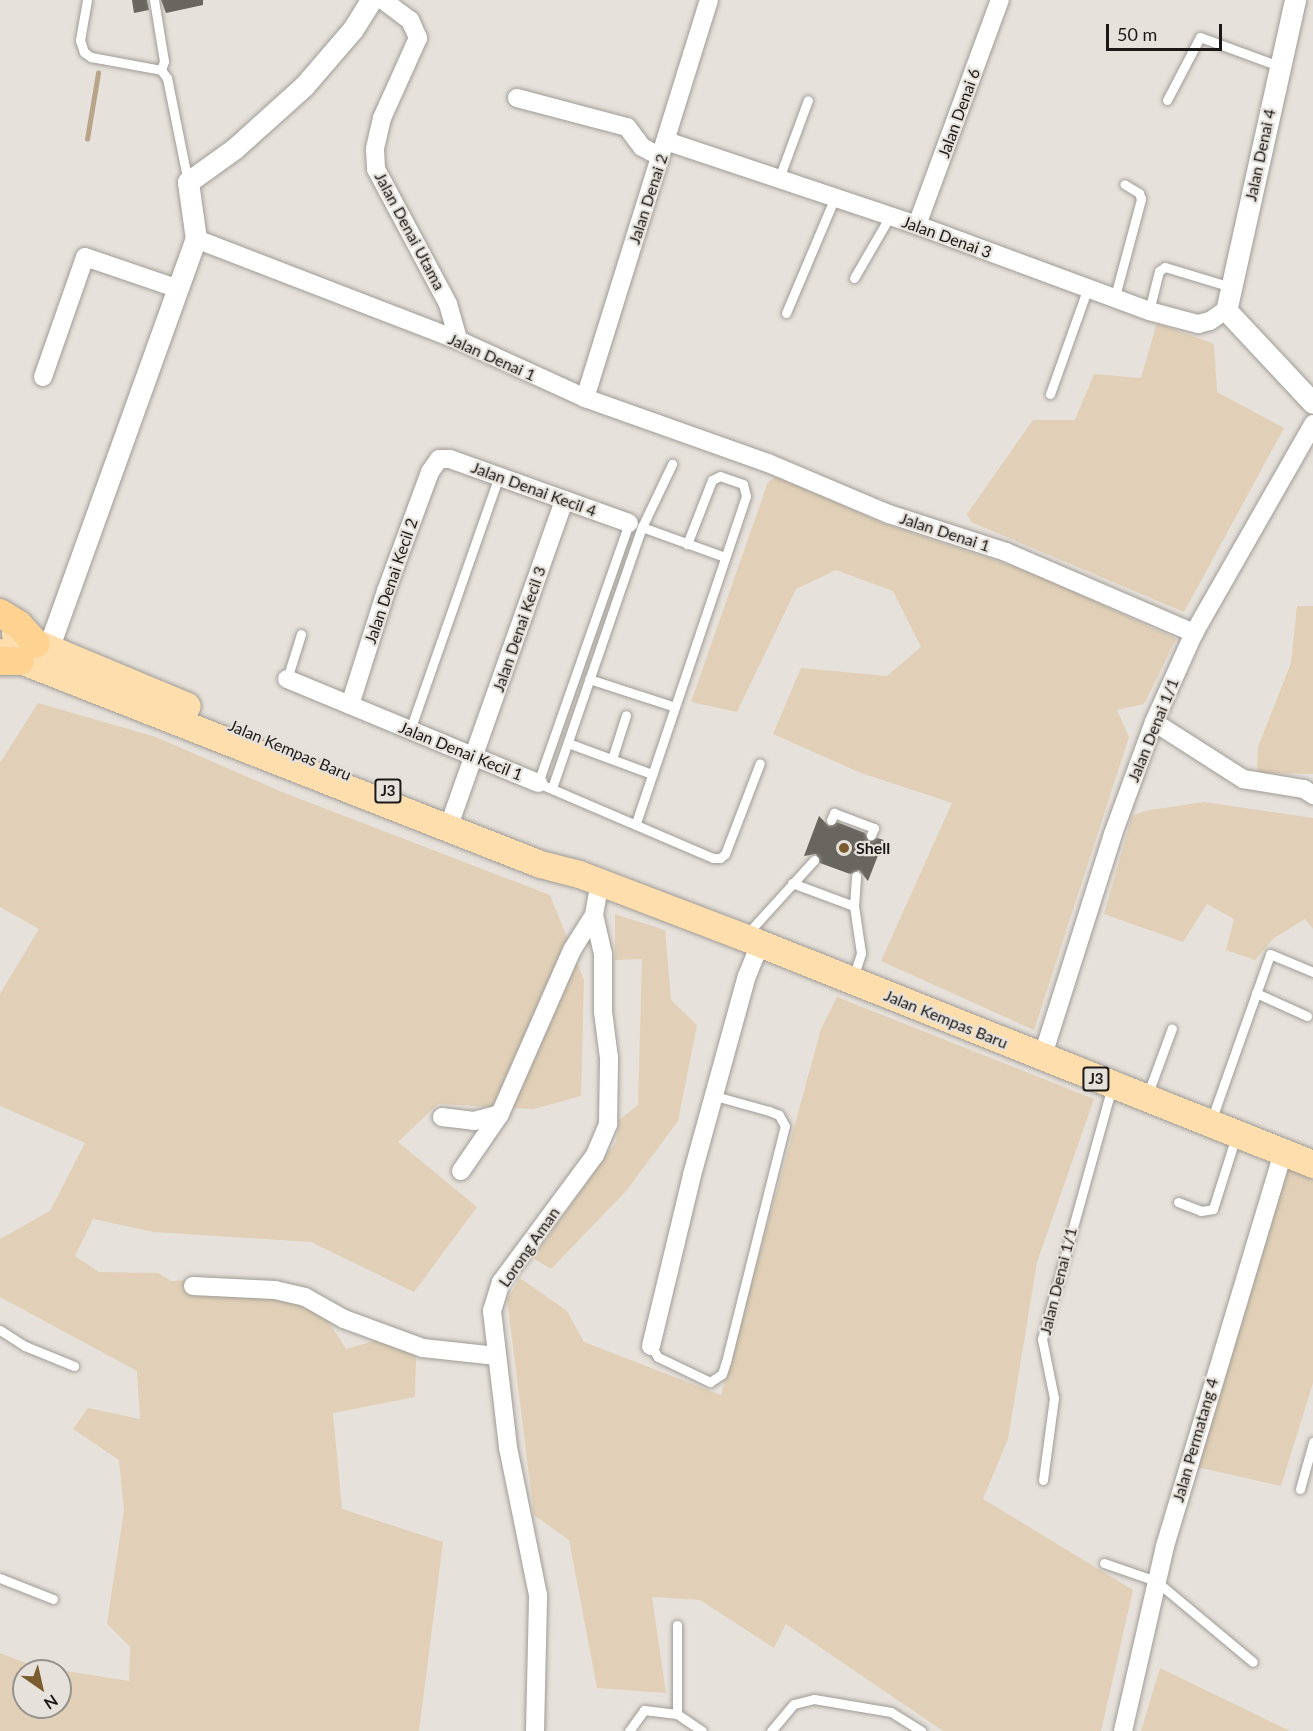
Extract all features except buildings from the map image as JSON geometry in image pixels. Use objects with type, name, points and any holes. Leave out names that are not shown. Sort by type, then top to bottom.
[{"type":"highway","points":[[0,613],[19,625],[21,653]]},
{"type":"main road","name":"Jalan Kempas Baru","points":[[0,628],[21,653],[540,864],[590,878],[752,940],[1112,1086],[1303,1158]]},
{"type":"main road","name":"Jalan Kempas Baru","points":[[21,653],[452,817],[545,854],[590,878]]},
{"type":"street","points":[[21,653],[195,239],[188,182],[234,149],[304,86],[353,29],[371,0]]},
{"type":"street","name":"Jalan Denai Utama","points":[[383,0],[410,20],[418,38],[382,118],[375,149],[376,169],[448,304],[458,340]]},
{"type":"street","name":"Jalan Denai 2","points":[[585,398],[709,0]]},
{"type":"street","name":"Jalan Denai 6","points":[[917,225],[1000,0]]},
{"type":"street","name":"Jalan Denai 4","points":[[1226,310],[1295,0]]},
{"type":"street","name":"Jalan Denai 3","points":[[517,98],[627,127],[642,147],[663,149],[835,197],[1149,311],[1198,324],[1210,321],[1226,310]]},
{"type":"street","name":"Jalan Denai 1","points":[[195,239],[458,340],[585,398],[768,463],[889,514],[1006,552],[1194,633]]},
{"type":"street","points":[[43,377],[85,257],[176,288]]},
{"type":"street","points":[[1226,310],[1313,403]]},
{"type":"street","name":"Jalan Denai 1/1","points":[[1042,1058],[1113,834],[1154,722],[1194,633],[1313,424]]},
{"type":"street","name":"Jalan Denai Kecil 4","points":[[439,459],[450,459],[636,525]]},
{"type":"street","name":"Jalan Denai Kecil 2","points":[[350,705],[390,580],[430,472],[439,459]]},
{"type":"street","name":"Jalan Denai Kecil 3","points":[[452,817],[475,758],[564,500]]},
{"type":"street","name":"Jalan Denai Kecil 1","points":[[287,679],[545,786]]},
{"type":"street","points":[[1154,722],[1243,779],[1304,789],[1313,795]]},
{"type":"street","name":"Lorong Aman","points":[[535,1731],[538,1595],[508,1447],[492,1316],[499,1287],[595,1155],[608,1124],[609,1058],[603,1012],[603,954],[594,915],[590,878]]},
{"type":"street","points":[[461,1171],[500,1114],[572,950],[594,915]]},
{"type":"street","points":[[651,1346],[747,976],[752,940]]},
{"type":"street","points":[[442,1117],[474,1120],[500,1114]]},
{"type":"street","name":"Jalan Permatang 4","points":[[1123,1731],[1156,1581],[1223,1343],[1303,1158]]},
{"type":"street","points":[[194,1286],[275,1290],[305,1297],[344,1319],[423,1348],[497,1356]]},
{"type":"lane","points":[[87,0],[80,40],[84,52],[92,57],[161,70]]},
{"type":"lane","points":[[154,0],[164,61],[161,70],[173,97],[188,182]]},
{"type":"lane","points":[[1167,100],[1200,37],[1279,66]]},
{"type":"lane","points":[[778,181],[808,100]]},
{"type":"lane","points":[[1114,300],[1141,199],[1139,193],[1124,184]]},
{"type":"lane","points":[[786,313],[835,197]]},
{"type":"lane","points":[[854,278],[890,216]]},
{"type":"lane","points":[[1149,311],[1160,272],[1165,267],[1231,287]]},
{"type":"lane","points":[[1050,394],[1087,290]]},
{"type":"lane","points":[[545,786],[636,525],[672,464]]},
{"type":"lane","points":[[410,730],[499,477]]},
{"type":"lane","points":[[636,824],[726,557],[746,492],[743,484],[724,477],[716,477],[710,484],[687,544]]},
{"type":"lane","points":[[636,525],[726,557]]},
{"type":"lane","points":[[545,786],[568,743],[590,679],[636,525]]},
{"type":"lane","points":[[287,679],[301,634]]},
{"type":"lane","points":[[590,679],[675,707]]},
{"type":"lane","points":[[612,759],[626,715]]},
{"type":"lane","points":[[568,743],[652,774]]},
{"type":"lane","name":"Jalan Denai Kecil 1","points":[[545,786],[713,858],[720,858],[725,854],[760,762]]},
{"type":"lane","points":[[831,820],[834,813],[874,828],[871,835]]},
{"type":"lane","points":[[752,940],[792,883],[814,860]]},
{"type":"lane","points":[[852,980],[861,953],[854,906],[855,876]]},
{"type":"lane","points":[[792,883],[854,906]]},
{"type":"lane","points":[[1210,1123],[1270,954],[1313,972]]},
{"type":"lane","points":[[1256,993],[1307,1016]]},
{"type":"lane","points":[[1146,1098],[1172,1028]]},
{"type":"lane","name":"Jalan Denai 1/1","points":[[1043,1480],[1054,1398],[1042,1339],[1112,1086]]},
{"type":"lane","points":[[651,1346],[658,1357],[710,1382],[722,1374],[726,1362],[785,1126],[779,1115],[715,1095]]},
{"type":"lane","points":[[1178,1202],[1201,1210],[1213,1209],[1237,1133]]},
{"type":"lane","points":[[0,1330],[25,1346],[74,1366]]},
{"type":"lane","points":[[1300,1489],[1313,1442]]},
{"type":"lane","points":[[1104,1563],[1156,1581],[1253,1662]]},
{"type":"lane","points":[[0,1578],[53,1599]]},
{"type":"lane","points":[[676,1714],[677,1624]]},
{"type":"lane","points":[[771,1731],[794,1704],[814,1698],[891,1713],[921,1731]]},
{"type":"lane","points":[[629,1731],[644,1710],[676,1714],[702,1731]]},
{"type":"shaded area","points":[[1157,323],[1214,344],[1217,392],[1284,428],[1184,612],[971,522],[967,514],[1033,420],[1075,420],[1094,374],[1141,378]]},
{"type":"shaded area","points":[[777,476],[882,523],[1036,574],[1176,639],[1144,704],[1117,710],[1129,737],[1034,1030],[881,961],[952,803],[861,773],[773,734],[801,668],[887,676],[921,647],[893,591],[836,570],[796,589],[737,712],[691,702],[768,482]]},
{"type":"shaded area","points":[[1297,606],[1313,606],[1313,774],[1257,773],[1258,747],[1291,663]]},
{"type":"shaded area","points":[[38,703],[156,737],[282,792],[550,895],[584,980],[581,1096],[534,1109],[438,1104],[398,1142],[477,1207],[414,1292],[311,1242],[154,1232],[93,1219],[75,1256],[99,1272],[158,1273],[171,1281],[209,1279],[327,1304],[330,1324],[346,1349],[409,1331],[416,1360],[415,1397],[333,1413],[342,1509],[443,1542],[419,1731],[0,1731],[0,1653],[16,1659],[12,1659],[12,1719],[72,1719],[72,1672],[129,1681],[130,1647],[107,1624],[124,1510],[119,1460],[73,1429],[88,1408],[140,1419],[137,1371],[0,1297],[0,1239],[50,1211],[85,1143],[0,1106],[0,994],[39,929],[0,907],[0,763]]},
{"type":"shaded area","points":[[1204,802],[1313,818],[1313,929],[1305,919],[1274,938],[1255,960],[1226,950],[1234,919],[1207,904],[1183,942],[1104,914],[1132,816],[1144,811]]},
{"type":"shaded area","points":[[615,914],[665,930],[671,1000],[697,1025],[678,1121],[626,1191],[551,1269],[533,1258],[616,1142],[619,1120],[638,1105],[642,959],[615,960]]},
{"type":"shaded area","points":[[837,997],[1094,1099],[1037,1262],[1008,1439],[983,1499],[1133,1590],[1101,1731],[943,1731],[786,1624],[774,1648],[700,1600],[652,1597],[666,1693],[597,1688],[569,1540],[534,1515],[507,1299],[520,1278],[567,1311],[584,1342],[721,1395],[821,1029]]},
{"type":"shaded area","points":[[1288,1169],[1313,1180],[1313,1383],[1281,1486],[1197,1467]]},
{"type":"shaded area","points":[[1160,1668],[1290,1731],[1141,1731]]},
{"type":"waterway","points":[[87,139],[98,73]]},
{"type":"place","name":"Shell","points":[[844,848]]}]
